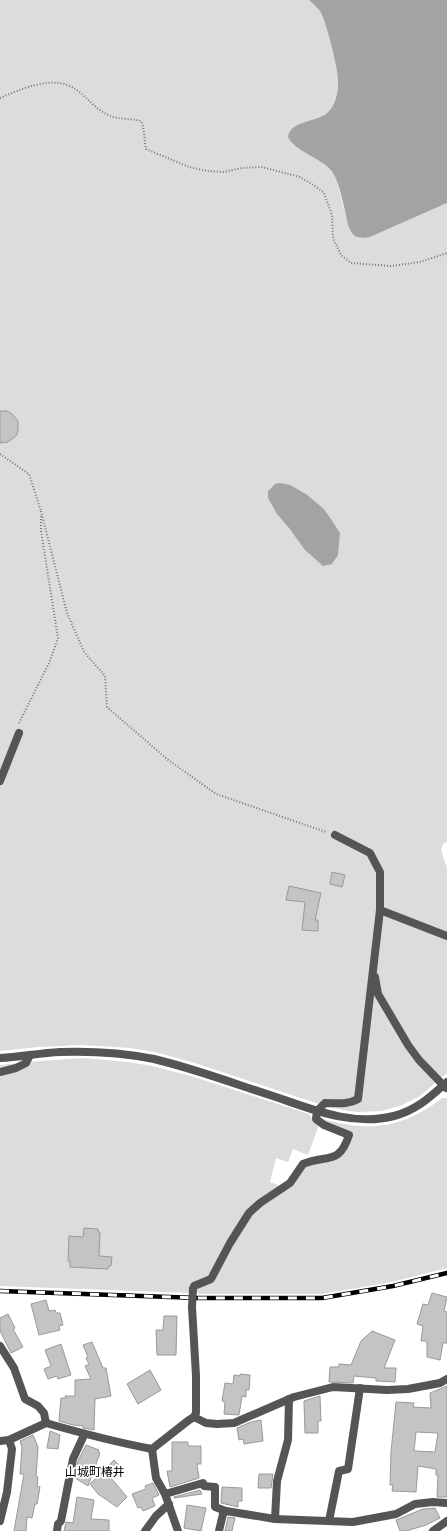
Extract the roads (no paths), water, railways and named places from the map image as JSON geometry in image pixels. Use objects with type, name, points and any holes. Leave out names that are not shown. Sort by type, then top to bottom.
[{"type":"street","points":[[0,781],[19,733]]},
{"type":"street","points":[[194,1418],[196,1413],[196,1376],[192,1307],[194,1286],[211,1279],[243,1220],[260,1203],[290,1183],[303,1164],[310,1161],[330,1158],[342,1151],[349,1135],[324,1125],[316,1119],[317,1111],[325,1103],[348,1103],[358,1099],[380,910],[380,872],[370,853],[335,835]]},
{"type":"street","points":[[380,910],[447,936]]},
{"type":"street","points":[[0,1058],[61,1052],[97,1052],[153,1059],[193,1070],[317,1111],[358,1120],[383,1118],[415,1108],[446,1085],[419,1060],[408,1045],[378,994],[373,969]]},
{"type":"street","points":[[0,1072],[16,1068],[26,1063],[30,1055]]},
{"type":"street","points":[[0,1346],[14,1368],[25,1399],[38,1406],[44,1414],[46,1422]]},
{"type":"street","points":[[0,1441],[9,1440],[46,1422],[115,1442],[152,1448],[189,1420],[194,1418],[206,1423],[234,1423],[289,1400],[333,1386],[387,1390],[408,1389],[440,1383],[447,1379]]},
{"type":"street","points":[[329,1521],[339,1471],[348,1469],[360,1388]]},
{"type":"street","points":[[275,1519],[277,1481],[288,1440],[289,1400]]},
{"type":"street","points":[[57,1531],[58,1524],[61,1521],[73,1459],[84,1434]]},
{"type":"street","points":[[0,1521],[7,1492],[12,1449],[9,1440]]},
{"type":"street","points":[[152,1448],[156,1478],[165,1494],[178,1531]]},
{"type":"street","points":[[165,1494],[203,1483],[204,1486],[215,1487],[215,1507],[226,1511],[275,1519],[352,1522],[396,1514],[415,1504],[433,1502],[447,1503]]},
{"type":"street","points":[[145,1531],[156,1516],[169,1504]]},
{"type":"street","points":[[219,1531],[223,1514],[226,1511]]},
{"type":"street","points":[[433,1531],[447,1521]]},
{"type":"railway","points":[[0,1291],[198,1298],[322,1298],[393,1286],[447,1273]]},
{"type":"district","name":"山城町椿井","points":[[95,1472]]}]
